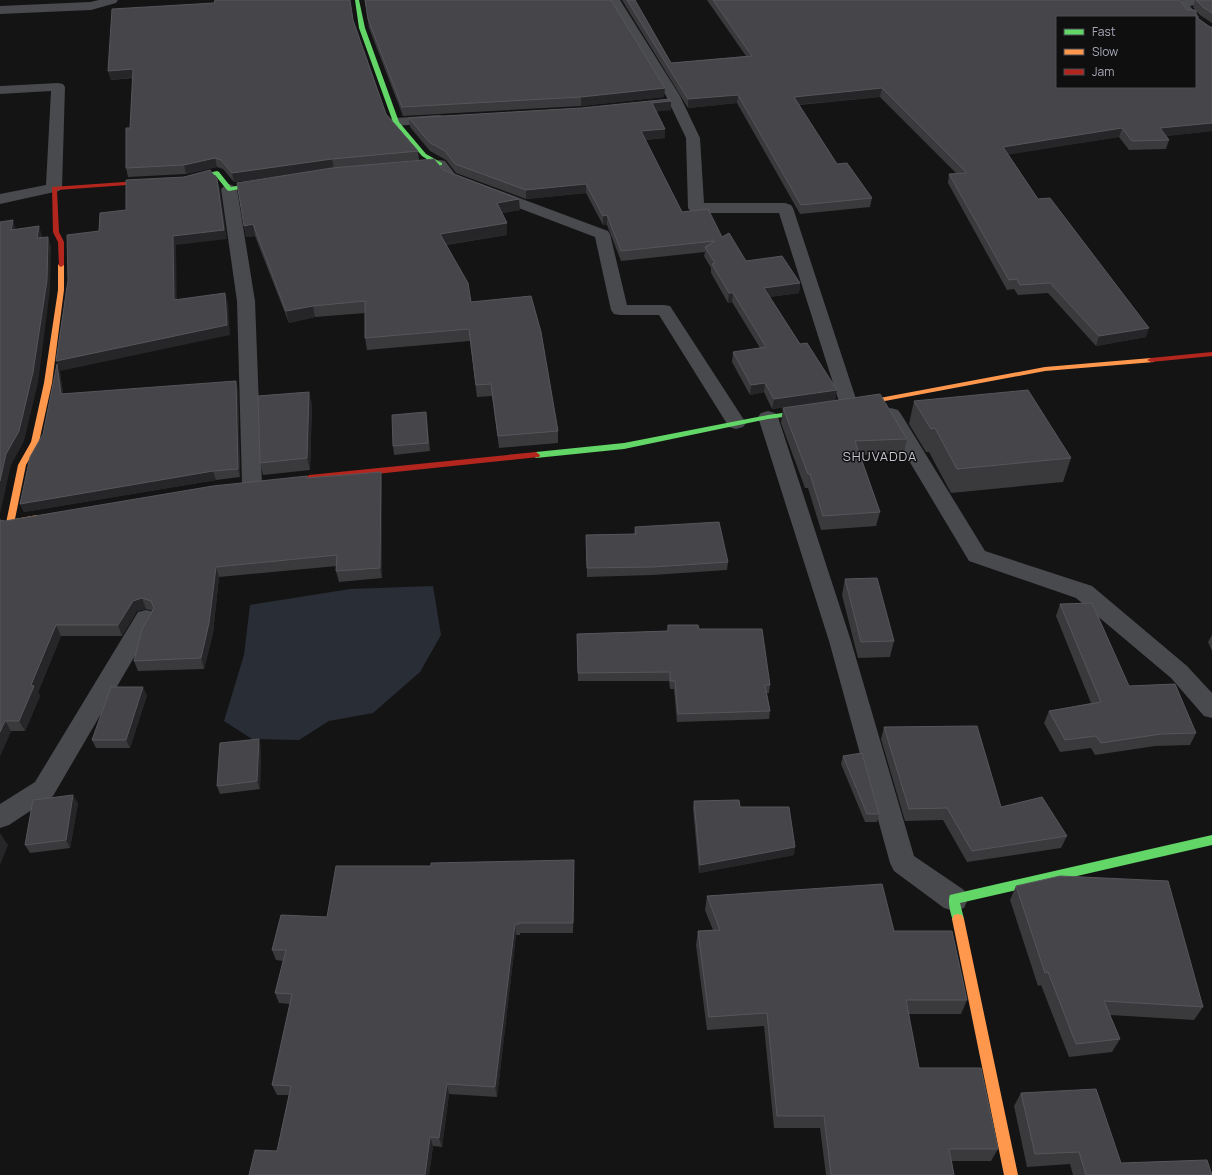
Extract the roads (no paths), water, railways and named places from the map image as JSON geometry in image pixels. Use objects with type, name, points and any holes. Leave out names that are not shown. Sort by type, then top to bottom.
[{"type":"street","points":[[0,10],[91,6],[112,0]]},
{"type":"street","points":[[357,0],[362,28],[396,122],[424,155],[440,164],[450,177],[602,234],[620,310],[664,310],[736,423]]},
{"type":"street","points":[[614,0],[676,101],[693,138],[696,208],[786,208],[846,406],[1045,369],[1212,354]]},
{"type":"street","points":[[1193,16],[1182,4],[1200,0]]},
{"type":"street","points":[[0,90],[58,87],[54,188],[56,232],[61,242],[61,290],[47,390],[35,442],[22,465],[10,523],[48,517]]},
{"type":"street","points":[[660,103],[676,101]]},
{"type":"street","points":[[396,122],[455,118]]},
{"type":"street","points":[[401,167],[440,164]]},
{"type":"street","points":[[0,199],[54,188],[186,180],[217,173],[229,189],[246,301],[252,484]]},
{"type":"street","points":[[229,189],[277,180]]},
{"type":"street","points":[[883,400],[977,556],[1084,592],[1179,672],[1212,709]]},
{"type":"street","points":[[297,480],[624,446],[768,417],[820,410]]},
{"type":"street","points":[[768,417],[840,641],[903,863],[954,899],[1010,1175]]},
{"type":"street","points":[[0,817],[44,789],[146,618]]},
{"type":"street","points":[[954,899],[1212,840]]},
{"type":"district","name":"SHUVADDA","points":[[880,456]]}]
